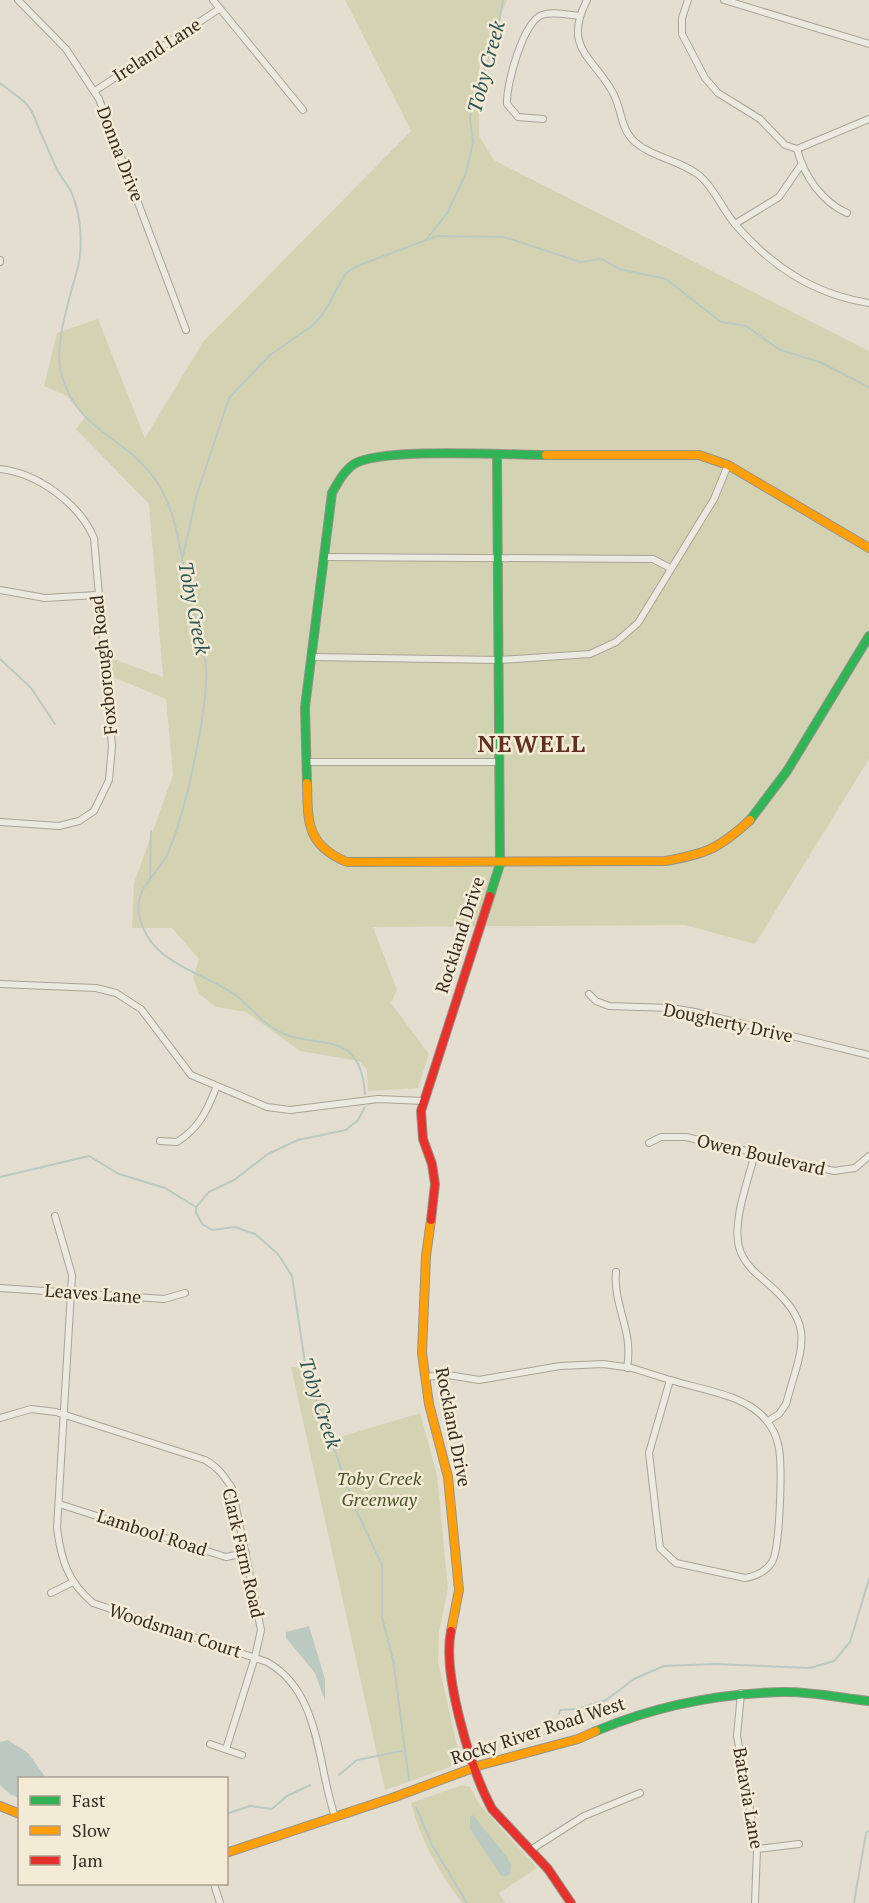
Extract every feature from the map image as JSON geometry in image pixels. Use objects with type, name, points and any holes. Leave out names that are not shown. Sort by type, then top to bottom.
[{"type":"street","name":"Donna Drive","points":[[18,0],[66,49],[95,91],[116,139],[186,330]]},
{"type":"street","points":[[213,0],[303,110]]},
{"type":"street","points":[[587,0],[580,16],[581,47],[592,67],[614,94],[629,135],[645,149],[688,168],[701,177],[735,224],[791,276],[812,287],[869,303]]},
{"type":"street","points":[[688,0],[682,18],[682,34],[705,78],[718,93],[760,119],[785,145],[797,149],[869,119]]},
{"type":"street","points":[[724,0],[869,44]]},
{"type":"street","name":"Ireland Lane","points":[[95,91],[219,9]]},
{"type":"street","points":[[543,119],[518,117],[507,104],[510,85],[526,31],[534,19],[541,15],[580,16]]},
{"type":"street","points":[[797,149],[801,165],[830,203],[847,213]]},
{"type":"street","points":[[735,224],[779,197],[801,165]]},
{"type":"street","points":[[869,548],[728,465],[699,455],[388,455],[360,459],[342,472],[332,493],[305,707],[308,825],[315,840],[327,855],[347,862],[500,864],[665,861],[702,855],[731,837],[758,814],[787,771],[869,636]]},
{"type":"street","name":"Rockland Drive","points":[[497,456],[500,864],[424,1101],[421,1128],[432,1164],[435,1184],[422,1322],[425,1377],[448,1477],[456,1548],[459,1590],[449,1641],[450,1671],[474,1768],[492,1809],[532,1849],[571,1903]]},
{"type":"street","points":[[312,657],[498,660],[590,654],[616,642],[638,623],[714,499],[728,465]]},
{"type":"street","name":"Foxborough Road","points":[[0,469],[13,470],[45,485],[84,520],[95,543],[97,595],[112,746],[112,767],[104,793],[88,816],[69,825],[0,822]]},
{"type":"street","points":[[325,556],[653,558],[670,568]]},
{"type":"street","points":[[0,590],[45,598],[97,595]]},
{"type":"street","points":[[306,762],[499,762]]},
{"type":"street","points":[[0,984],[96,988],[125,997],[150,1018],[191,1075],[216,1088],[267,1107],[290,1110],[378,1099],[424,1101]]},
{"type":"street","name":"Dougherty Drive","points":[[589,994],[596,1001],[609,1006],[695,1012],[869,1055]]},
{"type":"street","points":[[160,1141],[177,1142],[195,1128],[208,1108],[216,1088]]},
{"type":"street","name":"Owen Boulevard","points":[[649,1143],[670,1136],[834,1171],[855,1168],[869,1156]]},
{"type":"street","points":[[756,1153],[738,1227],[739,1247],[751,1269],[790,1303],[798,1317],[802,1332],[786,1404],[779,1414],[768,1421]]},
{"type":"street","name":"Woodsman Court","points":[[55,1216],[70,1264],[72,1293],[57,1528],[60,1553],[73,1582],[93,1603],[255,1657],[279,1668],[300,1692],[310,1717],[335,1817]]},
{"type":"street","points":[[616,1272],[616,1292],[630,1344],[627,1368]]},
{"type":"street","name":"Leaves Lane","points":[[0,1288],[164,1299],[185,1293]]},
{"type":"street","points":[[425,1377],[448,1374],[479,1380],[582,1364],[627,1368],[670,1380],[745,1404],[768,1421],[779,1449],[777,1548],[773,1561],[762,1573],[745,1578],[676,1563],[665,1555],[657,1540],[649,1467],[651,1439],[670,1380]]},
{"type":"street","name":"Clark Farm Road","points":[[0,1418],[31,1409],[66,1415],[214,1465],[232,1488],[260,1622],[255,1657],[226,1749]]},
{"type":"street","name":"Lambool Road","points":[[59,1504],[226,1557],[246,1553]]},
{"type":"street","points":[[51,1593],[73,1582]]},
{"type":"street","name":"Rocky River Road West","points":[[228,1852],[474,1768],[578,1739],[664,1707],[714,1696],[741,1693],[824,1694],[869,1701]]},
{"type":"street","name":"Batavia Lane","points":[[741,1693],[737,1736],[757,1849],[755,1903]]},
{"type":"street","points":[[210,1744],[242,1755]]},
{"type":"street","points":[[532,1849],[584,1816],[640,1793]]},
{"type":"street","points":[[0,1806],[18,1813]]},
{"type":"street","points":[[757,1849],[799,1844]]},
{"type":"street","points":[[214,1885],[220,1903]]},
{"type":"green space","points":[[345,0],[507,0],[479,69],[479,136],[494,160],[869,351],[869,759],[755,944],[685,925],[373,927],[397,990],[391,1003],[429,1054],[418,1088],[368,1091],[367,1069],[359,1061],[300,1051],[246,1012],[216,1007],[199,994],[193,978],[199,959],[172,928],[132,928],[134,883],[173,775],[166,699],[113,677],[111,658],[163,677],[149,504],[76,429],[85,417],[67,396],[44,386],[57,333],[98,319],[145,438],[203,342],[411,131]]},
{"type":"green space","name":"Toby Creek Greenway","points":[[291,1367],[313,1368],[337,1438],[420,1413],[437,1475],[448,1588],[439,1632],[438,1662],[461,1763],[385,1790]]},
{"type":"green space","points":[[462,1785],[470,1787],[479,1804],[537,1868],[499,1893],[505,1903],[462,1903],[438,1867],[420,1830],[411,1803]]},
{"type":"shaded area","points":[[309,1626],[325,1679],[325,1701],[315,1673],[286,1638],[286,1632]]},
{"type":"shaded area","points":[[8,1740],[28,1753],[45,1777],[18,1777],[18,1798],[0,1785],[0,1742]]},
{"type":"shaded area","points":[[473,1815],[507,1857],[511,1865],[510,1874],[501,1876],[470,1829],[470,1816]]},
{"type":"waterway","name":"Toby Creek","points":[[426,240],[448,212],[466,173],[473,142],[470,117],[482,74],[495,44],[503,0]]},
{"type":"waterway","name":"Toby Creek","points":[[0,83],[30,109],[57,168],[71,191],[77,211],[80,249],[78,267],[61,336],[62,376],[78,408],[100,430],[139,461],[151,474],[166,499],[175,526],[205,657],[206,687],[188,790],[167,855],[140,897],[139,914],[144,931],[164,955],[234,994],[279,1032],[337,1045],[351,1054],[360,1067],[365,1094]]},
{"type":"waterway","points":[[183,556],[197,494],[229,398],[270,355],[312,326],[323,314],[346,273],[357,266],[437,236],[504,237],[580,262],[602,259],[619,269],[666,279],[721,322],[746,326],[780,350],[820,362],[869,387]]},
{"type":"waterway","points":[[0,659],[31,688],[55,724]]},
{"type":"waterway","points":[[150,879],[151,831]]},
{"type":"waterway","name":"Toby Creek","points":[[365,1107],[358,1120],[346,1130],[298,1140],[268,1154],[234,1180],[209,1192],[196,1207],[196,1212],[202,1224],[212,1230],[235,1227],[255,1234],[278,1254],[292,1276],[306,1370],[356,1510],[382,1565],[382,1617],[393,1660],[409,1780]]},
{"type":"waterway","points":[[0,1177],[89,1156],[119,1174],[165,1188],[196,1207]]},
{"type":"waterway","points":[[559,1714],[560,1710],[577,1709],[606,1700],[634,1679],[664,1666],[715,1664],[810,1668],[834,1661],[850,1642],[869,1579]]},
{"type":"waterway","points":[[339,1775],[357,1760],[402,1751]]},
{"type":"waterway","points":[[228,1813],[250,1806],[272,1809],[287,1796],[310,1785]]},
{"type":"waterway","name":"Toby Creek","points":[[416,1807],[432,1845],[467,1903]]},
{"type":"waterway","points":[[854,1903],[866,1833],[869,1831]]},
{"type":"traffic: fast","points":[[307,783],[305,707],[332,493],[347,470],[354,464],[390,455],[446,453],[546,455]]},
{"type":"traffic: fast","points":[[490,896],[500,864],[497,456]]},
{"type":"traffic: fast","points":[[750,820],[787,771],[869,636]]},
{"type":"traffic: fast","points":[[596,1731],[666,1707],[737,1695],[796,1692],[869,1701]]},
{"type":"traffic: slow","points":[[546,455],[699,455],[728,465],[869,548]]},
{"type":"traffic: slow","points":[[307,783],[309,821],[312,831],[324,848],[347,862],[665,861],[691,856],[712,848],[730,837],[750,820]]},
{"type":"traffic: slow","points":[[431,1220],[426,1256],[422,1353],[429,1404],[448,1477],[459,1590],[451,1631]]},
{"type":"traffic: slow","points":[[228,1852],[392,1798],[481,1765],[578,1739],[596,1731]]},
{"type":"traffic: slow","points":[[0,1806],[18,1813]]},
{"type":"traffic: jam","points":[[431,1220],[435,1184],[432,1164],[423,1139],[421,1111],[490,896]]},
{"type":"traffic: jam","points":[[451,1631],[449,1649],[454,1696],[467,1747],[484,1792],[492,1809],[548,1869],[571,1903]]},
{"type":"district","name":"NEWELL","points":[[532,744]]}]
